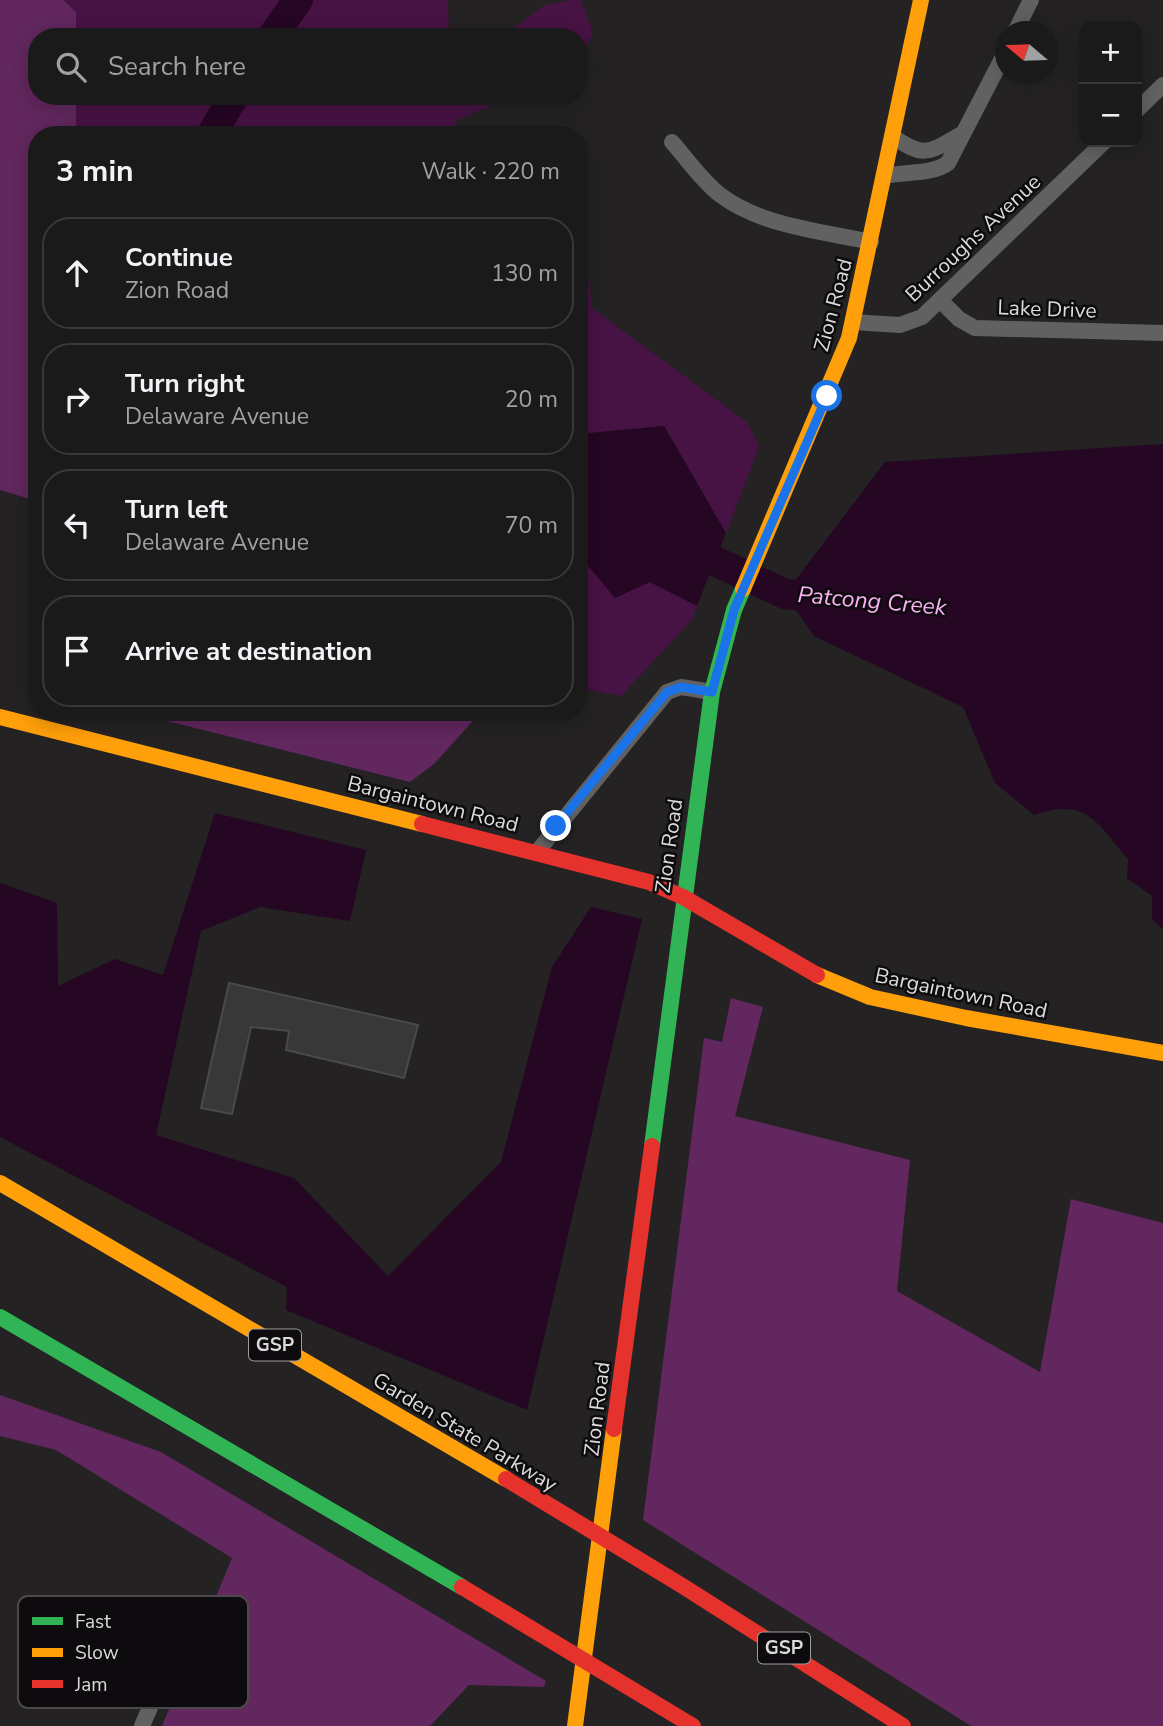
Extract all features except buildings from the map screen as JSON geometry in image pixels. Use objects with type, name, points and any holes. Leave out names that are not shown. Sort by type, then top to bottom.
[{"type":"main road","name":"Zion Road","points":[[575,1726],[712,692],[726,634],[741,592],[822,409],[853,322],[921,0]]},
{"type":"main road","name":"Bargaintown Road","points":[[0,717],[649,882],[683,897],[804,968],[870,997],[953,1016],[1163,1053]]},
{"type":"main road","name":"Garden State Parkway","points":[[0,1183],[662,1574],[802,1659],[903,1726]]},
{"type":"main road","points":[[0,1317],[530,1627],[693,1726]]},
{"type":"street","points":[[1020,21],[1031,0]]},
{"type":"street","points":[[884,176],[908,171],[931,172],[943,167],[955,154],[960,135],[995,71]]},
{"type":"street","points":[[1142,105],[1163,85]]},
{"type":"street","points":[[892,136],[912,149],[929,152],[960,135]]},
{"type":"street","points":[[672,142],[717,192],[738,207],[762,218],[871,242]]},
{"type":"street","name":"Burroughs Avenue","points":[[853,322],[905,324],[922,317],[1099,147]]},
{"type":"street","name":"Lake Drive","points":[[940,300],[958,319],[975,328],[1163,333]]},
{"type":"street","points":[[537,852],[667,692],[681,687],[712,692]]},
{"type":"street","points":[[142,1726],[150,1708]]},
{"type":"shaded area","points":[[0,0],[63,0],[76,12],[76,28],[28,28],[28,105],[76,105],[76,126],[28,126],[28,498],[0,490]]},
{"type":"shaded area","points":[[63,0],[448,0],[449,28],[76,28],[76,12]]},
{"type":"shaded area","points":[[581,0],[593,33],[588,43],[588,28],[514,28],[545,5]]},
{"type":"shaded area","points":[[76,105],[491,105],[455,121],[456,126],[76,126]]},
{"type":"shaded area","points":[[588,275],[592,308],[748,423],[759,447],[726,533],[664,426],[588,433]]},
{"type":"shaded area","points":[[588,558],[650,582],[697,606],[691,621],[621,696],[588,690]]},
{"type":"shaded area","points":[[167,721],[473,721],[434,764],[410,782]]},
{"type":"shaded area","points":[[731,998],[763,1007],[735,1116],[910,1160],[897,1291],[1040,1372],[1071,1199],[1163,1223],[1163,1726],[971,1726],[643,1520],[704,1038],[722,1042]]},
{"type":"shaded area","points":[[0,1395],[161,1452],[546,1681],[544,1687],[469,1685],[430,1726],[162,1726],[170,1708],[248,1708],[248,1596],[216,1596],[232,1558],[56,1450],[0,1436]]},
{"type":"water","points":[[664,426],[726,533],[697,606],[650,582],[615,598],[588,566],[588,433]]},
{"type":"water","points":[[1163,444],[1163,929],[1152,919],[1152,896],[1127,878],[1128,859],[1089,816],[1067,809],[1034,815],[995,783],[963,707],[814,636],[785,594],[885,462]]},
{"type":"water","points":[[215,813],[366,850],[350,921],[260,907],[201,931],[156,1135],[294,1178],[388,1276],[501,1162],[552,967],[591,907],[642,919],[527,1410],[286,1310],[287,1287],[0,1137],[0,883],[57,903],[58,986],[115,959],[163,975]]},
{"type":"waterway","name":"Patcong Creek","points":[[278,28],[298,0]]},
{"type":"waterway","name":"Patcong Creek","points":[[216,126],[229,105]]},
{"type":"waterway","name":"Patcong Creek","points":[[689,532],[704,556],[785,594],[824,598]]},
{"type":"traffic: fast","points":[[652,1146],[712,692],[734,610],[743,589]]},
{"type":"traffic: fast","points":[[0,1317],[462,1587]]},
{"type":"traffic: slow","points":[[743,589],[849,338],[921,0]]},
{"type":"traffic: slow","points":[[0,717],[422,824]]},
{"type":"traffic: slow","points":[[817,975],[870,997],[966,1018],[1163,1053]]},
{"type":"traffic: slow","points":[[0,1183],[506,1479]]},
{"type":"traffic: slow","points":[[575,1726],[614,1429]]},
{"type":"traffic: jam","points":[[422,824],[649,882],[683,897],[817,975]]},
{"type":"traffic: jam","points":[[614,1429],[652,1146]]},
{"type":"traffic: jam","points":[[506,1479],[681,1585],[903,1726]]},
{"type":"traffic: jam","points":[[462,1587],[693,1726]]},
{"type":"route","points":[[556,826],[667,692],[681,687],[712,692],[734,610],[827,396]]}]
